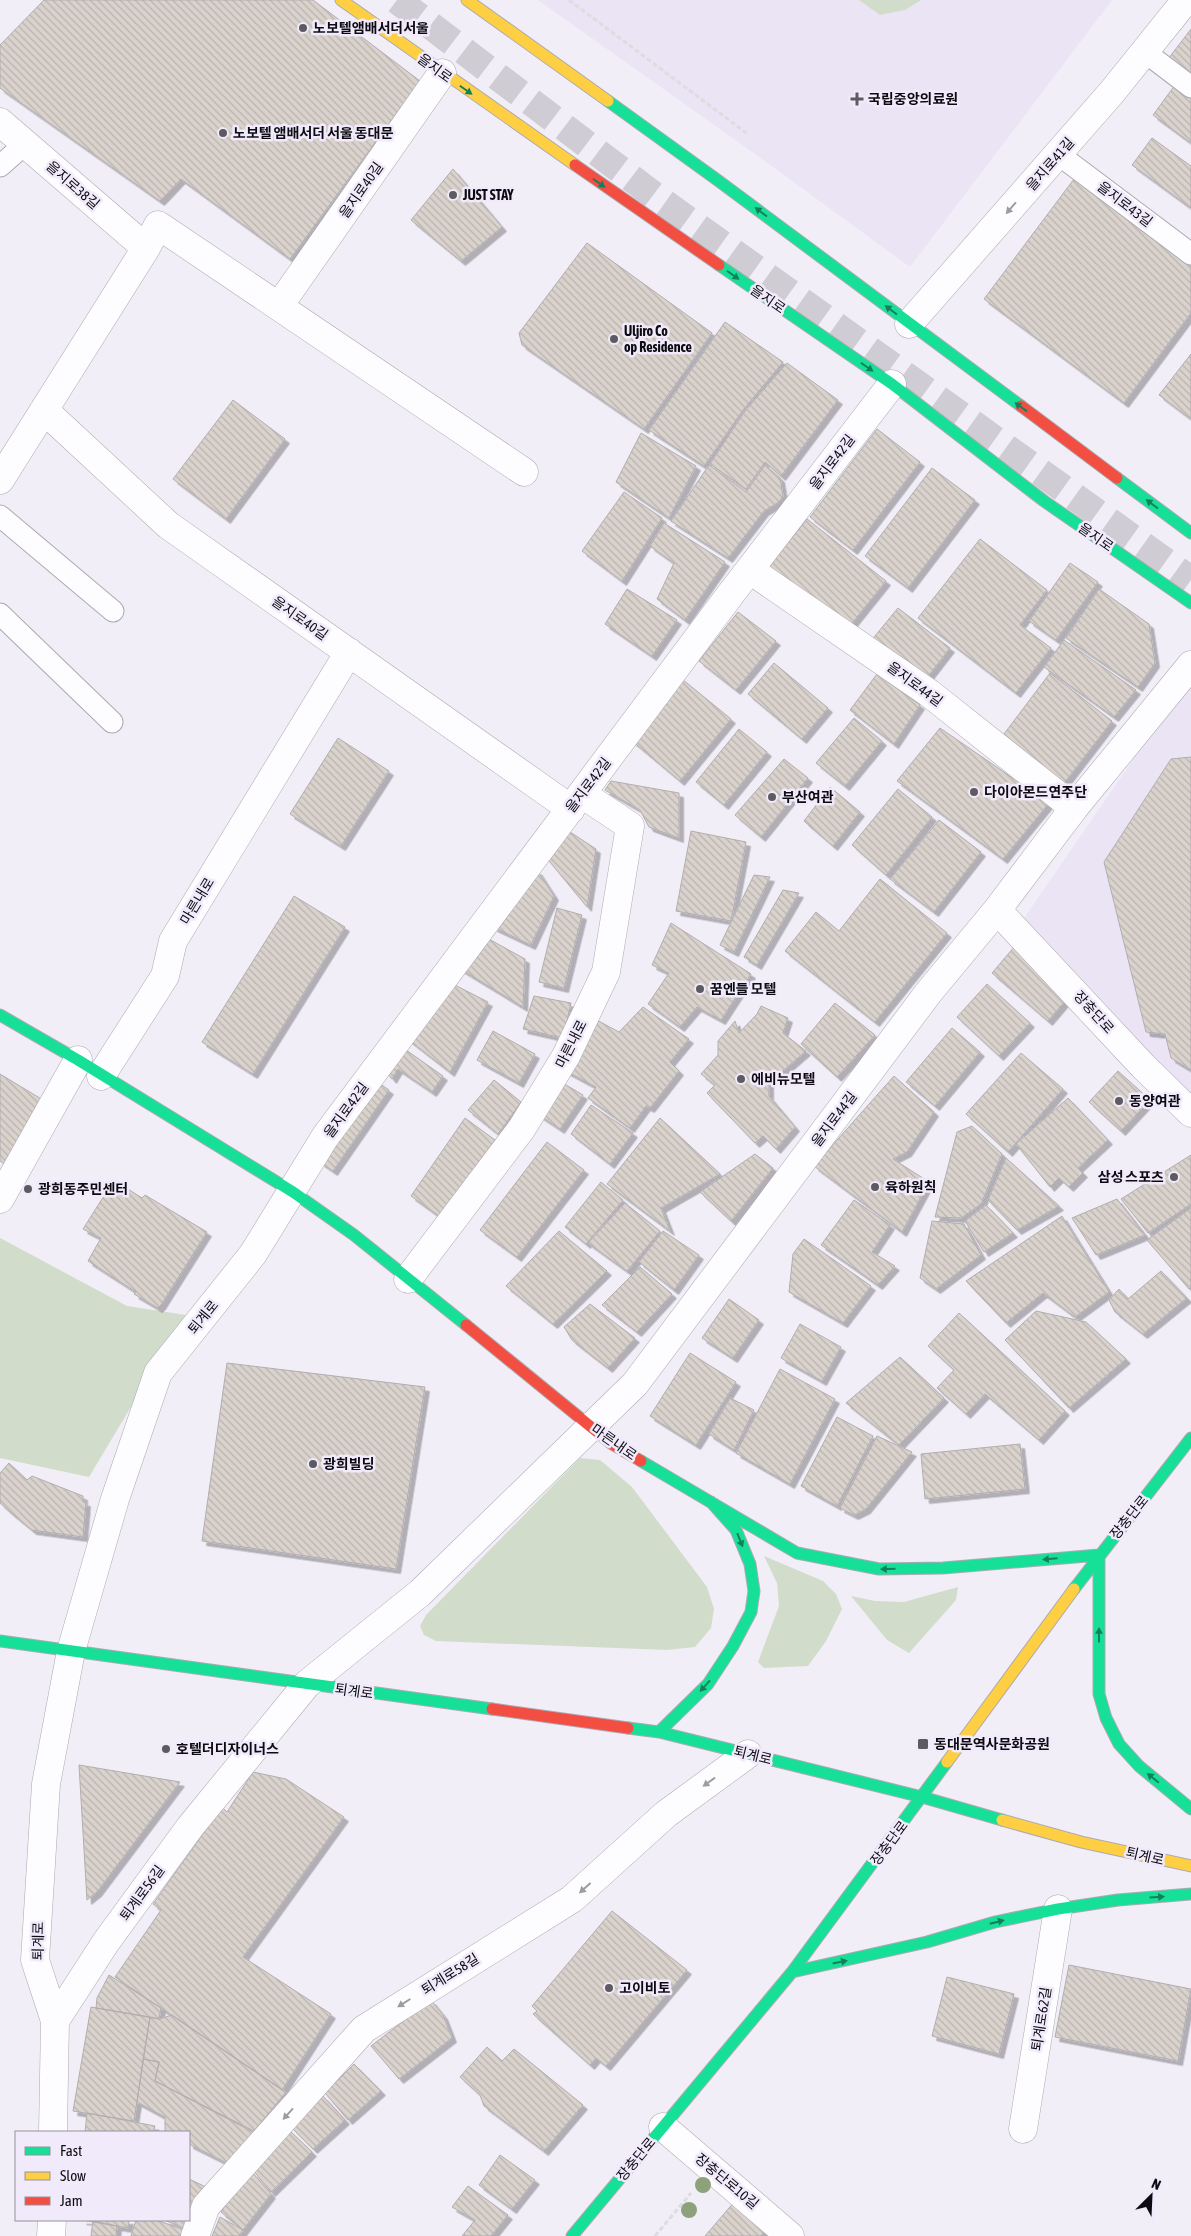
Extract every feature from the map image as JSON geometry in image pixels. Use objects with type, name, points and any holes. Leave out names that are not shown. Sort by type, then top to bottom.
[{"type":"main road","name":"을지로","points":[[341,0],[442,73],[892,384],[1044,501],[1191,603]]},
{"type":"main road","points":[[466,0],[716,179],[1191,533]]},
{"type":"main road","name":"마른내로","points":[[0,1015],[78,1060],[101,1076],[293,1192],[354,1235],[612,1444],[798,1553],[879,1569],[943,1568],[1099,1554]]},
{"type":"main road","name":"장충단로","points":[[572,2236],[792,1972],[1099,1554],[1191,1438]]},
{"type":"main road","points":[[659,1732],[708,1684],[733,1646],[751,1612],[754,1591],[750,1564],[736,1530],[711,1502]]},
{"type":"main road","points":[[1099,1554],[1099,1694],[1106,1718],[1119,1744],[1139,1766],[1191,1809]]},
{"type":"main road","name":"퇴계로","points":[[0,1641],[659,1732],[922,1797],[1081,1842],[1191,1866]]},
{"type":"main road","points":[[792,1972],[928,1942],[995,1922],[1058,1909],[1118,1900],[1191,1894]]},
{"type":"street","name":"을지로41길","points":[[909,324],[1058,154],[1145,52],[1186,0]]},
{"type":"street","name":"을지로40길","points":[[279,306],[442,73]]},
{"type":"street","name":"을지로38길","points":[[0,122],[146,248]]},
{"type":"street","points":[[0,480],[146,248],[158,225],[524,472]]},
{"type":"street","name":"을지로42길","points":[[293,1192],[325,1136],[892,384]]},
{"type":"street","name":"을지로40길","points":[[44,410],[168,525],[349,652],[576,801]]},
{"type":"street","name":"을지로44길","points":[[750,570],[929,693],[1074,808]]},
{"type":"street","name":"마른내로","points":[[101,1076],[165,976],[173,940],[349,652]]},
{"type":"street","name":"을지로44길","points":[[591,1426],[635,1384],[929,992],[997,910],[1074,808],[1191,665]]},
{"type":"street","name":"마른내로","points":[[408,1278],[522,1128],[566,1056],[606,972],[630,826],[576,801]]},
{"type":"street","name":"장충단로","points":[[997,910],[1143,1066],[1191,1113]]},
{"type":"street","points":[[0,1199],[78,1060]]},
{"type":"street","name":"퇴계로","points":[[55,2021],[35,1960],[46,1784],[71,1652],[115,1499],[158,1373],[253,1254],[293,1192]]},
{"type":"street","name":"퇴계로","points":[[307,1684],[420,1593],[591,1426]]},
{"type":"street","name":"퇴계로56길","points":[[55,2021],[106,1942],[190,1827],[307,1684]]},
{"type":"street","name":"퇴계로58길","points":[[195,2236],[206,2206],[364,2028],[572,1899],[666,1814],[748,1754]]},
{"type":"street","name":"퇴계로62길","points":[[1023,2129],[1058,1909]]},
{"type":"street","points":[[53,2131],[55,2021]]},
{"type":"street","name":"장충단로10길","points":[[663,2127],[790,2236]]},
{"type":"street","points":[[51,2236],[52,2221]]},
{"type":"lane","points":[[1145,52],[1191,87]]},
{"type":"lane","points":[[0,166],[25,144]]},
{"type":"lane","name":"을지로43길","points":[[1058,154],[1191,254]]},
{"type":"lane","points":[[0,516],[113,611]]},
{"type":"lane","points":[[0,614],[112,722]]},
{"type":"path","points":[[569,0],[749,135]]},
{"type":"path","points":[[655,2236],[712,2168]]},
{"type":"shaded area","name":"국립중앙의료원","points":[[538,0],[1112,0],[910,267]]},
{"type":"shaded area","points":[[1191,675],[1191,1110],[1018,927]]},
{"type":"green space","points":[[859,0],[921,0],[905,10],[880,15]]},
{"type":"green space","points":[[0,1238],[127,1306],[186,1315],[89,1477],[0,1458]]},
{"type":"green space","points":[[580,1458],[600,1460],[632,1487],[707,1587],[714,1609],[711,1628],[695,1647],[667,1650],[436,1641],[424,1635],[420,1626],[426,1615]]},
{"type":"green space","points":[[764,1556],[823,1581],[836,1594],[842,1609],[826,1641],[808,1666],[764,1668],[758,1662],[779,1606],[777,1583]]},
{"type":"green space","points":[[958,1587],[956,1600],[909,1653],[887,1640],[851,1596],[875,1601],[904,1602]]},
{"type":"building","name":"노보텔 앰배서더 서울 동대문","points":[[44,0],[313,0],[420,81],[290,259],[181,179],[160,201],[0,88],[0,45]]},
{"type":"building","points":[[1191,29],[1191,83],[1165,63]]},
{"type":"building","points":[[1175,85],[1191,97],[1191,143],[1153,115]]},
{"type":"building","points":[[1152,138],[1191,166],[1191,208],[1132,165]]},
{"type":"building","name":"JUST STAY","points":[[453,169],[502,227],[461,261],[411,220]]},
{"type":"building","points":[[1074,179],[1191,266],[1191,313],[1124,403],[984,299]]},
{"type":"building","name":"Uljiro Co op Residence","points":[[587,243],[712,333],[644,429],[522,345],[519,333]]},
{"type":"building","points":[[725,322],[783,362],[743,410],[704,466],[649,430]]},
{"type":"building","points":[[1191,354],[1191,419],[1159,395]]},
{"type":"building","points":[[787,363],[838,400],[781,476],[765,462],[746,489],[710,464],[745,411]]},
{"type":"building","points":[[233,400],[285,439],[226,519],[173,479]]},
{"type":"building","points":[[877,429],[920,462],[853,550],[810,517]]},
{"type":"building","points":[[641,433],[696,466],[669,518],[616,482]]},
{"type":"building","points":[[709,465],[746,492],[765,465],[780,478],[783,496],[779,502],[764,511],[728,558],[671,521]]},
{"type":"building","points":[[932,468],[975,500],[908,588],[865,556]]},
{"type":"building","points":[[624,492],[662,518],[622,581],[582,551]]},
{"type":"building","points":[[807,519],[886,581],[849,627],[763,574]]},
{"type":"building","points":[[664,523],[725,562],[685,620],[657,599],[674,563],[650,546]]},
{"type":"building","points":[[980,539],[1047,590],[1020,625],[1051,648],[1016,693],[918,618]]},
{"type":"building","points":[[1070,563],[1098,582],[1056,640],[1029,621]]},
{"type":"building","points":[[627,589],[677,620],[652,656],[605,624]]},
{"type":"building","points":[[1099,589],[1149,624],[1155,663],[1138,687],[1066,638]]},
{"type":"building","points":[[898,608],[950,648],[926,679],[870,642]]},
{"type":"building","points":[[738,612],[776,641],[736,690],[699,661]]},
{"type":"building","points":[[1064,640],[1136,690],[1114,717],[1044,667]]},
{"type":"building","points":[[774,663],[828,708],[802,739],[748,694]]},
{"type":"building","points":[[1050,673],[1112,721],[1062,786],[1004,734]]},
{"type":"building","points":[[877,674],[920,705],[894,744],[850,710]]},
{"type":"building","points":[[682,679],[731,719],[680,781],[631,740]]},
{"type":"building","points":[[854,718],[882,741],[845,786],[816,763]]},
{"type":"building","points":[[940,728],[1049,803],[1003,859],[897,781]]},
{"type":"building","points":[[739,729],[767,752],[724,805],[696,782]]},
{"type":"building","points":[[338,738],[389,771],[341,846],[290,814]]},
{"type":"building","points":[[1191,757],[1191,1070],[1171,1058],[1165,1034],[1146,1032],[1104,862],[1171,759]]},
{"type":"building","name":"부산여관","points":[[784,759],[808,778],[761,837],[735,815]]},
{"type":"building","points":[[611,781],[679,793],[679,838],[649,827],[640,810],[605,790]]},
{"type":"building","points":[[830,787],[860,812],[833,846],[804,821]]},
{"type":"building","points":[[898,789],[932,817],[886,875],[852,845]]},
{"type":"building","points":[[939,820],[981,852],[934,912],[890,879]]},
{"type":"building","points":[[564,828],[596,849],[587,907],[545,856]]},
{"type":"building","points":[[691,831],[746,842],[731,921],[676,911]]},
{"type":"building","points":[[537,870],[554,896],[531,945],[493,927]]},
{"type":"building","points":[[754,875],[770,877],[734,952],[720,945]]},
{"type":"building","points":[[880,879],[947,933],[875,1022],[785,951],[816,912],[839,931]]},
{"type":"building","points":[[783,890],[799,893],[757,965],[744,957]]},
{"type":"building","points":[[294,896],[345,927],[253,1074],[202,1042]]},
{"type":"building","points":[[557,908],[582,915],[564,988],[539,982]]},
{"type":"building","name":"꿈엔들 모텔","points":[[671,923],[751,974],[721,1020],[697,1007],[680,1027],[648,1004],[669,973],[652,965]]},
{"type":"building","points":[[487,938],[525,959],[523,1007],[459,968]]},
{"type":"building","points":[[1015,946],[1071,994],[1048,1021],[992,973]]},
{"type":"building","points":[[451,983],[488,1002],[450,1072],[405,1037]]},
{"type":"building","points":[[987,984],[1030,1023],[999,1056],[957,1017]]},
{"type":"building","points":[[534,996],[571,1003],[563,1038],[523,1029]]},
{"type":"building","points":[[835,1003],[875,1035],[837,1077],[801,1044]]},
{"type":"building","name":"에비뉴모텔","points":[[761,1006],[788,1018],[783,1033],[806,1051],[769,1083],[769,1096],[795,1127],[776,1149],[763,1136],[755,1143],[707,1093],[715,1085],[701,1074],[718,1055],[718,1041],[735,1021],[739,1033],[757,1014]]},
{"type":"building","points":[[643,1007],[689,1039],[670,1062],[679,1071],[650,1108],[646,1106],[630,1128],[588,1098],[596,1087],[566,1071],[593,1018],[619,1032]]},
{"type":"building","points":[[952,1028],[980,1052],[935,1106],[906,1082]]},
{"type":"building","points":[[493,1031],[535,1054],[519,1083],[477,1060]]},
{"type":"building","points":[[399,1045],[443,1076],[432,1092],[398,1069],[392,1079],[383,1068]]},
{"type":"building","points":[[1021,1053],[1063,1089],[1008,1152],[966,1114]]},
{"type":"building","name":"동양여관","points":[[1118,1071],[1150,1100],[1121,1131],[1089,1102]]},
{"type":"building","points":[[0,1074],[43,1100],[4,1164],[0,1161]]},
{"type":"building","points":[[894,1076],[934,1112],[907,1152],[893,1159],[929,1182],[902,1232],[814,1166]]},
{"type":"building","points":[[494,1080],[521,1102],[498,1134],[468,1110]]},
{"type":"building","points":[[376,1081],[389,1090],[333,1171],[320,1162]]},
{"type":"building","points":[[561,1082],[583,1095],[560,1129],[539,1115]]},
{"type":"building","points":[[1068,1098],[1108,1140],[1078,1168],[1083,1173],[1069,1187],[1059,1178],[1050,1187],[1016,1144]]},
{"type":"building","points":[[591,1105],[633,1133],[610,1164],[571,1134]]},
{"type":"building","points":[[465,1118],[495,1140],[439,1216],[411,1196]]},
{"type":"building","points":[[660,1118],[720,1174],[661,1208],[670,1231],[607,1184]]},
{"type":"building","points":[[972,1126],[1002,1154],[981,1204],[961,1218],[935,1217],[957,1132]]},
{"type":"building","points":[[547,1142],[584,1170],[517,1257],[480,1230]]},
{"type":"building","points":[[755,1154],[773,1168],[731,1221],[700,1192]]},
{"type":"building","name":"삼성 스포츠","points":[[1191,1155],[1191,1204],[1148,1233],[1121,1199]]},
{"type":"building","points":[[1006,1158],[1059,1206],[1017,1230],[988,1200]]},
{"type":"building","points":[[114,1180],[142,1198],[145,1195],[207,1232],[158,1308],[134,1294],[136,1292],[88,1261],[101,1238],[83,1229]]},
{"type":"building","points":[[601,1182],[623,1200],[586,1244],[565,1227]]},
{"type":"building","points":[[1117,1199],[1145,1235],[1096,1255],[1072,1218]]},
{"type":"building","points":[[854,1200],[890,1225],[872,1252],[895,1266],[878,1285],[821,1245]]},
{"type":"building","points":[[625,1203],[660,1231],[627,1271],[588,1243]]},
{"type":"building","points":[[986,1205],[1013,1233],[984,1252],[965,1221]]},
{"type":"building","points":[[1191,1208],[1191,1288],[1189,1289],[1147,1240]]},
{"type":"building","points":[[1062,1216],[1109,1292],[1075,1317],[1043,1293],[1006,1323],[966,1281]]},
{"type":"building","points":[[932,1221],[964,1224],[981,1255],[936,1289],[920,1278]]},
{"type":"building","points":[[559,1231],[607,1271],[553,1324],[506,1286]]},
{"type":"building","points":[[663,1231],[699,1255],[674,1290],[639,1262]]},
{"type":"building","points":[[804,1239],[871,1286],[843,1323],[789,1292],[793,1254]]},
{"type":"building","points":[[640,1267],[672,1294],[637,1332],[602,1305]]},
{"type":"building","points":[[1161,1271],[1187,1298],[1143,1334],[1115,1312],[1109,1300],[1119,1289],[1128,1299]]},
{"type":"building","points":[[729,1299],[759,1320],[733,1358],[702,1338]]},
{"type":"building","points":[[590,1304],[635,1338],[608,1368],[572,1340],[564,1327]]},
{"type":"building","points":[[1036,1311],[1086,1322],[1126,1359],[1069,1408],[1005,1340]]},
{"type":"building","points":[[959,1313],[1065,1411],[1039,1440],[985,1394],[966,1414],[937,1388],[954,1370],[928,1346]]},
{"type":"building","points":[[800,1324],[841,1347],[822,1381],[781,1358]]},
{"type":"building","points":[[690,1353],[736,1382],[696,1445],[650,1416]]},
{"type":"building","points":[[900,1357],[944,1398],[899,1445],[846,1403]]},
{"type":"building","name":"광희빌딩","points":[[227,1363],[425,1387],[396,1569],[202,1541]]},
{"type":"building","points":[[780,1369],[835,1399],[790,1484],[736,1453]]},
{"type":"building","points":[[730,1398],[754,1410],[734,1450],[709,1434]]},
{"type":"building","points":[[837,1417],[873,1436],[837,1506],[801,1486]]},
{"type":"building","points":[[877,1436],[912,1452],[866,1509],[854,1515],[840,1508]]},
{"type":"building","points":[[1020,1444],[1025,1489],[925,1499],[921,1454]]},
{"type":"building","points":[[9,1463],[27,1480],[32,1476],[83,1496],[83,1502],[86,1502],[83,1537],[32,1530],[0,1503],[0,1473]]},
{"type":"building","points":[[79,1765],[180,1782],[97,1892],[87,1900]]},
{"type":"building","points":[[253,1772],[286,1779],[344,1817],[243,1957],[331,2014],[282,2090],[115,1977],[161,1910],[153,1904],[222,1807],[227,1812]]},
{"type":"building","name":"고이비토","points":[[612,1911],[687,1970],[606,2066],[596,2058],[590,2065],[533,2014],[537,2011],[532,2006]]},
{"type":"building","points":[[1069,1965],[1191,1989],[1178,2061],[1055,2037]]},
{"type":"building","points":[[109,1975],[161,2008],[159,2019],[96,2008],[97,1998]]},
{"type":"building","points":[[947,1977],[1014,1994],[999,2054],[932,2036]]},
{"type":"building","points":[[431,2000],[443,2015],[452,2038],[399,2079],[371,2046]]},
{"type":"building","points":[[91,2007],[150,2017],[134,2121],[73,2111]]},
{"type":"building","points":[[172,2015],[286,2092],[254,2131],[155,2081],[159,2062],[143,2059],[150,2017],[159,2019]]},
{"type":"building","points":[[487,2047],[502,2061],[514,2049],[583,2105],[544,2151],[484,2106],[480,2095],[460,2077]]},
{"type":"building","points":[[143,2059],[159,2062],[155,2081],[257,2134],[229,2164],[190,2144],[190,2131],[165,2131],[165,2117],[137,2102]]},
{"type":"building","points":[[354,2064],[381,2091],[348,2120],[325,2093]]},
{"type":"building","points":[[323,2096],[345,2120],[313,2149],[292,2128]]},
{"type":"building","points":[[87,2113],[155,2126],[153,2131],[85,2131]]},
{"type":"building","points":[[289,2130],[312,2152],[271,2192],[253,2170]]},
{"type":"building","points":[[500,2155],[535,2180],[512,2209],[479,2185]]},
{"type":"building","points":[[253,2173],[271,2194],[243,2230],[221,2212],[228,2201]]},
{"type":"building","points":[[190,2179],[206,2187],[190,2217]]},
{"type":"building","points":[[468,2186],[508,2215],[491,2236],[462,2236],[475,2220],[452,2207]]},
{"type":"building","points":[[735,2201],[767,2229],[761,2236],[705,2236]]},
{"type":"building","points":[[220,2217],[243,2230],[239,2236],[212,2236]]},
{"type":"building","points":[[88,2221],[129,2221],[128,2228]]},
{"type":"building","points":[[93,2221],[117,2226],[116,2236],[91,2236]]},
{"type":"building","points":[[136,2221],[159,2221],[185,2230],[182,2236],[131,2236]]},
{"type":"building","points":[[166,2221],[188,2221],[184,2228]]},
{"type":"tunnel","points":[[397,0],[660,200],[1191,580]]},
{"type":"traffic: fast","points":[[608,101],[1021,406]]},
{"type":"traffic: fast","points":[[719,265],[892,384],[1044,501],[1191,603]]},
{"type":"traffic: fast","points":[[1117,478],[1191,533]]},
{"type":"traffic: fast","points":[[0,1015],[78,1060],[293,1192],[354,1235],[466,1325]]},
{"type":"traffic: fast","points":[[1074,1589],[1191,1438]]},
{"type":"traffic: fast","points":[[641,1461],[797,1553],[879,1569],[943,1568],[1099,1555]]},
{"type":"traffic: fast","points":[[659,1732],[708,1684],[733,1646],[751,1612],[754,1591],[750,1564],[736,1530],[711,1502]]},
{"type":"traffic: fast","points":[[1099,1555],[1099,1694],[1106,1718],[1119,1744],[1139,1766],[1191,1809]]},
{"type":"traffic: fast","points":[[0,1641],[492,1709]]},
{"type":"traffic: fast","points":[[628,1728],[659,1732],[922,1797],[1002,1820]]},
{"type":"traffic: fast","points":[[572,2236],[792,1972],[947,1762]]},
{"type":"traffic: fast","points":[[792,1972],[927,1942],[995,1922],[1058,1909],[1118,1900],[1191,1894]]},
{"type":"traffic: slow","points":[[341,0],[575,165]]},
{"type":"traffic: slow","points":[[467,0],[608,101]]},
{"type":"traffic: slow","points":[[947,1762],[1074,1589]]},
{"type":"traffic: slow","points":[[1002,1820],[1081,1842],[1191,1866]]},
{"type":"traffic: jam","points":[[575,165],[719,265]]},
{"type":"traffic: jam","points":[[1021,406],[1117,478]]},
{"type":"traffic: jam","points":[[466,1325],[612,1444],[641,1461]]},
{"type":"traffic: jam","points":[[492,1709],[628,1728]]},
{"type":"place","name":"노보텔앰배서더서울","points":[[303,28]]},
{"type":"place","name":"국립중앙의료원","points":[[857,99]]},
{"type":"place","name":"노보텔 앰배서더 서울 동대문","points":[[223,133]]},
{"type":"place","name":"JUST STAY","points":[[453,195]]},
{"type":"place","name":"Uljiro Co op Residence","points":[[614,339]]},
{"type":"place","name":"다이아몬드연주단","points":[[974,792]]},
{"type":"place","name":"부산여관","points":[[772,797]]},
{"type":"place","name":"꿈엔들 모텔","points":[[700,989]]},
{"type":"place","name":"에비뉴모텔","points":[[741,1079]]},
{"type":"place","name":"동양여관","points":[[1119,1101]]},
{"type":"place","name":"삼성 스포츠","points":[[1174,1177]]},
{"type":"place","name":"육하원칙","points":[[875,1187]]},
{"type":"place","name":"광희동주민센터","points":[[28,1189]]},
{"type":"place","name":"광희빌딩","points":[[313,1464]]},
{"type":"place","name":"동대문역사문화공원","points":[[923,1744]]},
{"type":"place","name":"호텔더디자이너스","points":[[166,1749]]},
{"type":"place","name":"고이비토","points":[[609,1988]]}]
